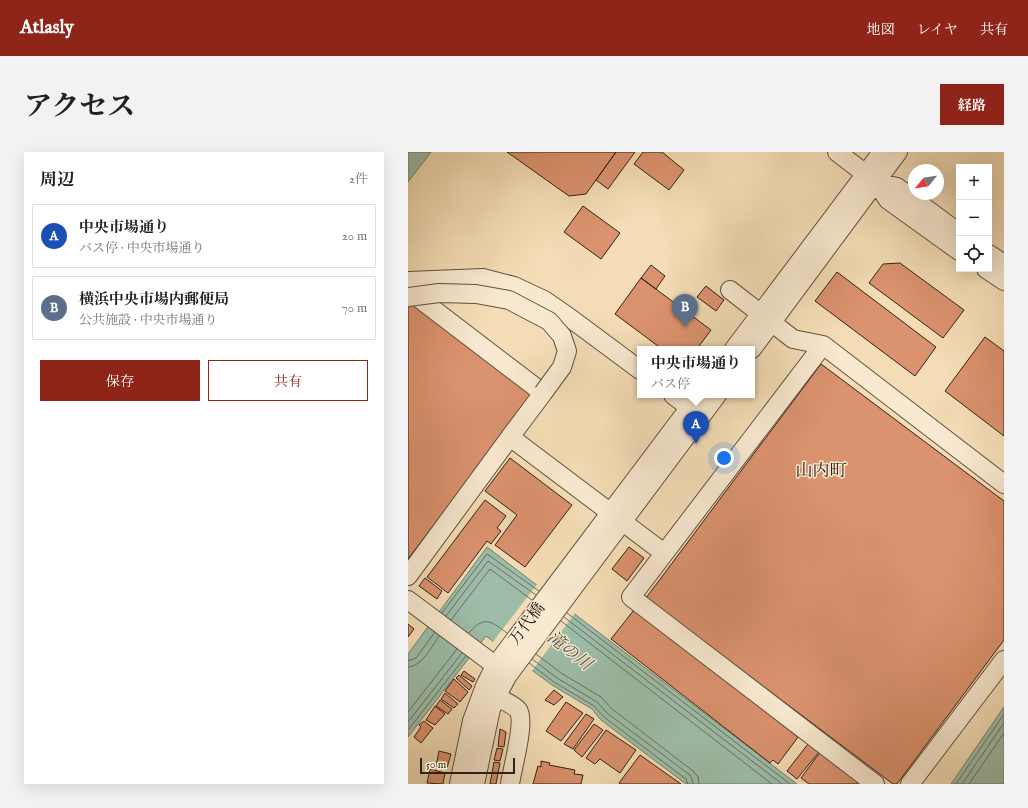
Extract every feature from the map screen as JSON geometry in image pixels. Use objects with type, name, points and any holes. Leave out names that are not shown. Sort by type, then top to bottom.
[{"type":"street","points":[[837,152],[871,178],[888,200],[956,249]]},
{"type":"street","points":[[871,178],[882,152]]},
{"type":"street","points":[[737,346],[766,318],[871,178],[898,152]]},
{"type":"street","points":[[871,178],[897,187],[956,231]]},
{"type":"street","points":[[992,256],[1004,264]]},
{"type":"street","points":[[990,272],[1004,281]]},
{"type":"street","points":[[408,281],[483,278],[514,286],[549,304],[637,368]]},
{"type":"street","points":[[408,290],[542,393]]},
{"type":"street","points":[[730,290],[793,339],[823,345],[1004,484]]},
{"type":"street","points":[[408,298],[439,294],[476,294],[510,300],[549,321],[562,336],[567,351],[562,368],[408,576]]},
{"type":"street","points":[[753,346],[766,318]]},
{"type":"street","points":[[823,345],[631,597],[876,784]]},
{"type":"street","points":[[617,517],[694,401],[684,398]]},
{"type":"street","points":[[617,517],[715,398]]},
{"type":"street","points":[[510,437],[664,553]]},
{"type":"street","name":"万代橋","points":[[489,694],[501,663],[556,597],[617,517]]},
{"type":"street","points":[[408,600],[430,617],[501,663]]},
{"type":"street","points":[[910,784],[1004,660]]},
{"type":"street","points":[[459,784],[472,721],[489,694]]},
{"type":"street","points":[[475,784],[486,731],[489,694]]},
{"type":"street","points":[[489,694],[518,710],[521,717],[510,784]]},
{"type":"water","points":[[408,152],[431,152],[408,182]]},
{"type":"water","name":"滝の川","points":[[487,547],[797,784],[686,784],[601,720],[592,709],[552,685],[486,636],[408,737],[408,654]]},
{"type":"water","points":[[1004,707],[1004,784],[951,784]]},
{"type":"pier","points":[[538,583],[576,612],[531,672],[492,643]]},
{"type":"building","points":[[507,152],[616,152],[586,194],[569,196]]},
{"type":"building","points":[[616,152],[635,152],[608,189],[596,180]]},
{"type":"building","points":[[643,152],[662,152],[684,170],[669,190],[634,164]]},
{"type":"building","points":[[583,206],[620,233],[601,259],[564,232]]},
{"type":"building","points":[[900,263],[964,310],[943,338],[869,283],[883,264]]},
{"type":"building","points":[[651,265],[665,276],[656,289],[641,278]]},
{"type":"building","points":[[837,272],[936,347],[915,376],[815,301]]},
{"type":"building","points":[[641,278],[711,330],[699,346],[658,346],[615,314]]},
{"type":"building","points":[[706,286],[724,300],[716,311],[697,297]]},
{"type":"building","points":[[408,299],[533,394],[408,559]]},
{"type":"building","points":[[985,337],[1004,351],[1004,436],[945,391]]},
{"type":"building","points":[[821,364],[1004,501],[1004,640],[897,784],[893,784],[646,598]]},
{"type":"building","points":[[510,458],[572,505],[525,567],[495,545],[517,515],[485,491]]},
{"type":"building","points":[[485,500],[506,516],[497,528],[501,531],[491,544],[487,541],[448,593],[427,577]]},
{"type":"building","points":[[629,547],[644,558],[627,581],[612,569]]},
{"type":"building","points":[[425,578],[442,591],[437,599],[419,586]]},
{"type":"building","points":[[634,610],[798,737],[778,764],[773,760],[770,763],[611,639]]},
{"type":"building","points":[[408,624],[414,629],[408,637]]},
{"type":"building","points":[[464,671],[475,679],[473,682],[461,675]]},
{"type":"building","points":[[459,675],[472,686],[469,690],[456,678]]},
{"type":"building","points":[[454,679],[468,692],[460,702],[445,691]]},
{"type":"building","points":[[554,690],[563,697],[554,705],[545,700]]},
{"type":"building","points":[[445,693],[458,704],[454,708],[441,699]]},
{"type":"building","points":[[440,700],[452,709],[448,714],[436,706]]},
{"type":"building","points":[[566,702],[583,713],[561,741],[546,731]]},
{"type":"building","points":[[435,706],[445,714],[435,725],[426,720]]},
{"type":"building","points":[[586,714],[594,719],[573,749],[564,744]]},
{"type":"building","points":[[424,721],[433,728],[421,743],[414,737],[421,727],[419,725]]},
{"type":"building","points":[[594,724],[603,730],[582,757],[574,750]]},
{"type":"building","points":[[500,729],[506,732],[504,747],[498,746]]},
{"type":"building","points":[[606,730],[636,750],[620,773],[600,759],[595,764],[586,758]]},
{"type":"building","points":[[808,744],[819,752],[797,779],[787,771]]},
{"type":"building","points":[[497,748],[503,749],[500,761],[494,760]]},
{"type":"building","points":[[439,751],[451,754],[447,768],[436,766]]},
{"type":"building","points":[[821,751],[860,781],[858,784],[809,784],[801,778]]},
{"type":"building","points":[[640,755],[681,784],[620,784],[619,783]]},
{"type":"building","points":[[541,761],[550,763],[549,765],[575,770],[574,774],[583,775],[581,784],[533,784],[538,766],[541,767]]},
{"type":"building","points":[[494,762],[500,763],[496,784],[490,784]]},
{"type":"building","points":[[430,769],[445,773],[443,784],[427,783]]},
{"type":"place","name":"横浜中央市場内郵便局","points":[[685,327]]},
{"type":"place","name":"中央市場通り","points":[[696,444]]},
{"type":"district","name":"山内町","points":[[821,470]]}]
